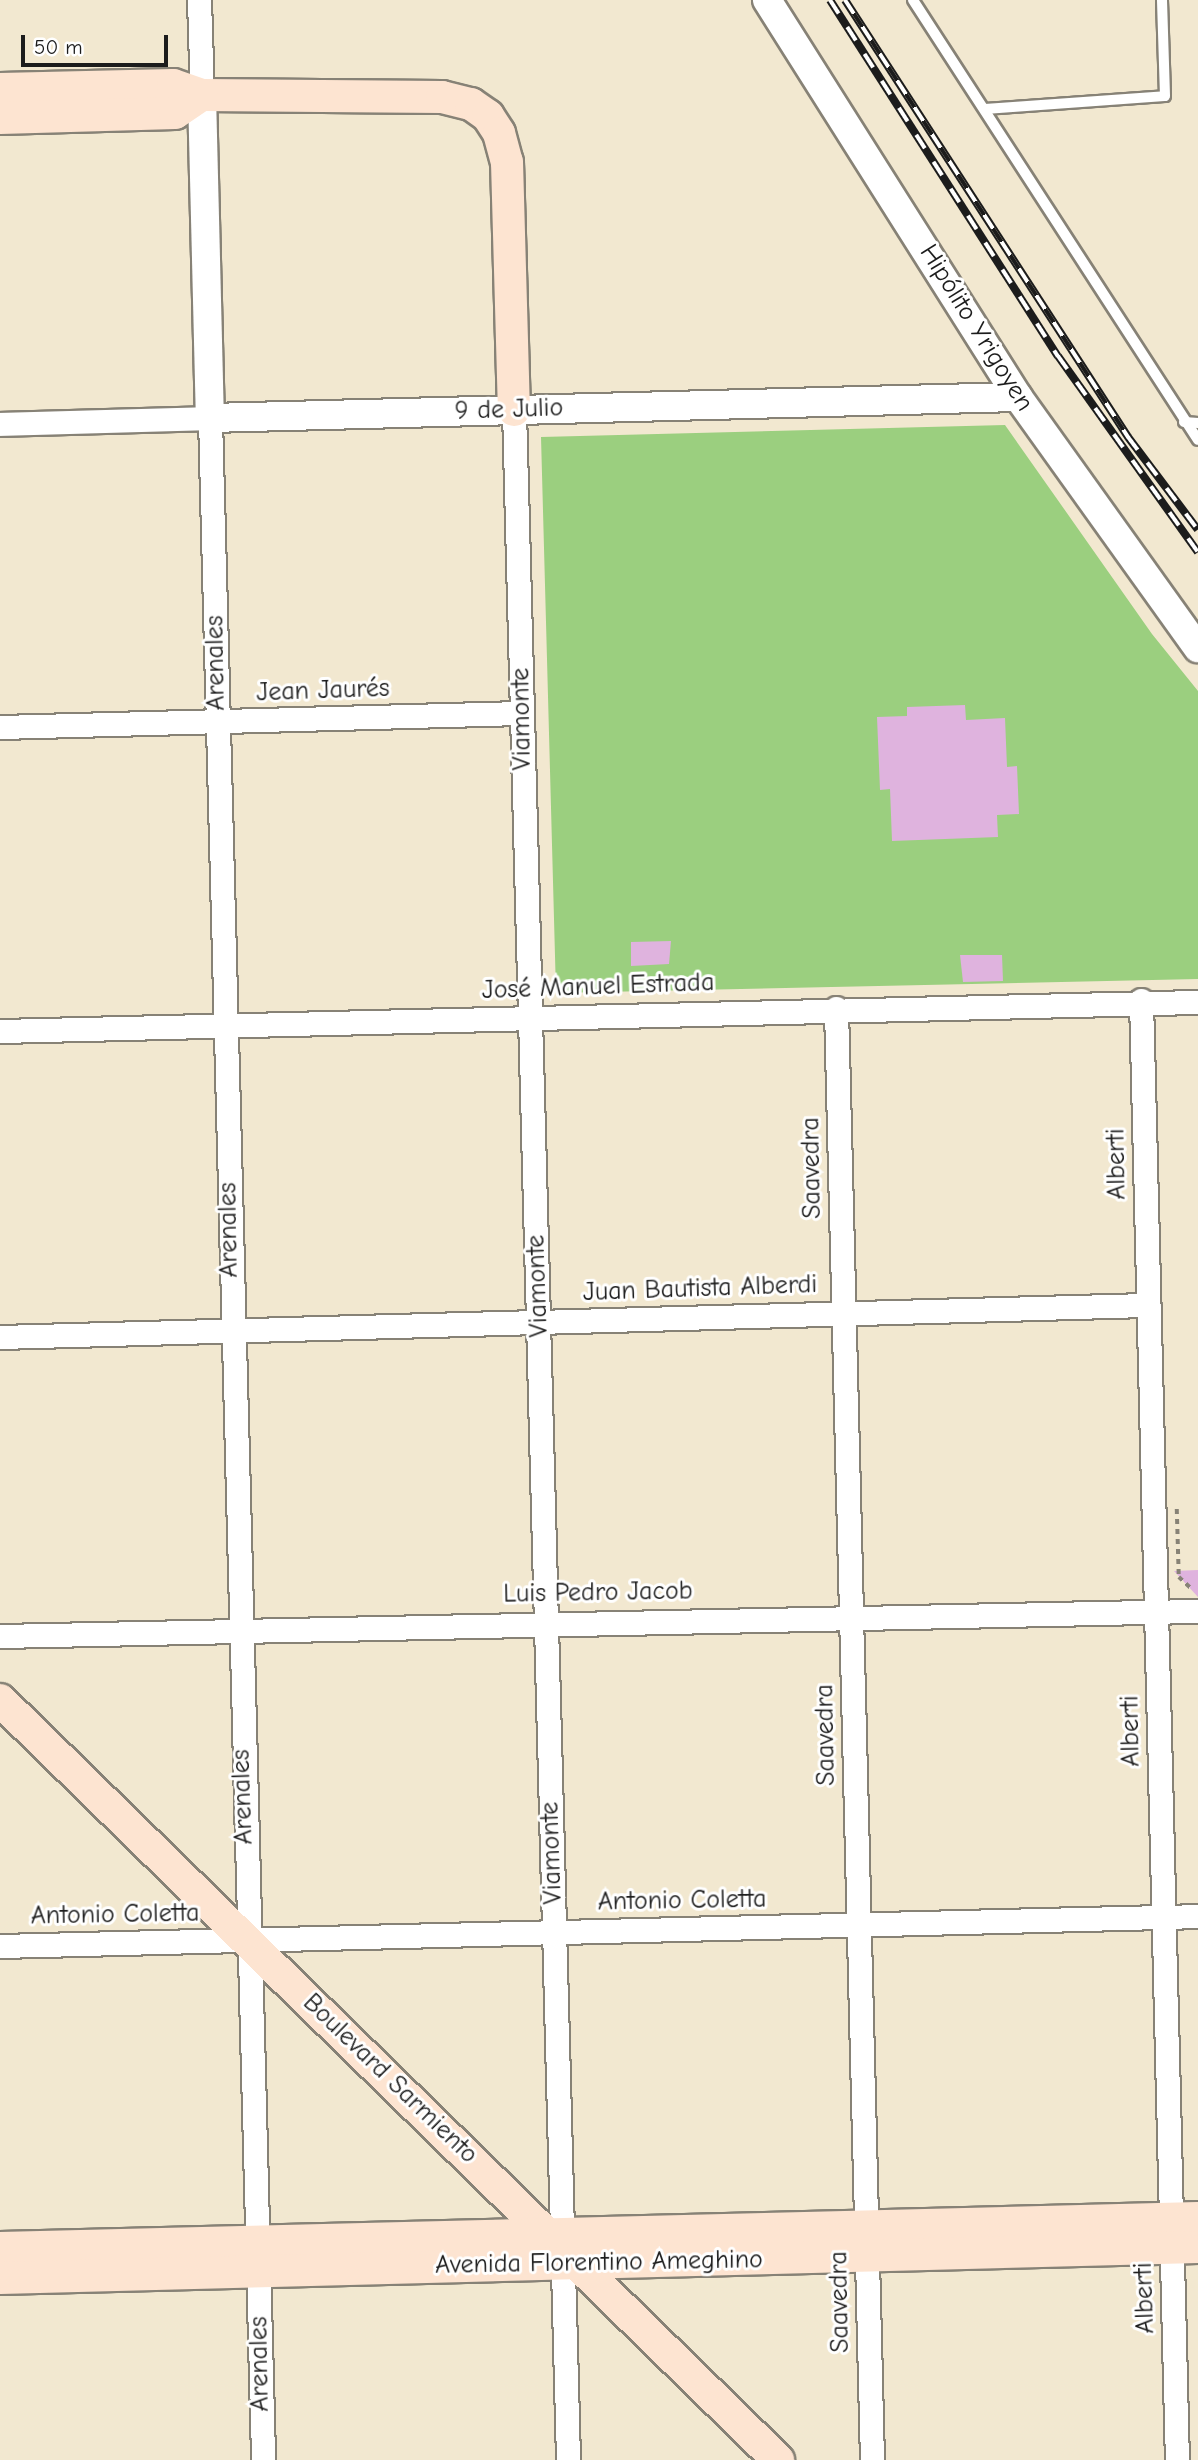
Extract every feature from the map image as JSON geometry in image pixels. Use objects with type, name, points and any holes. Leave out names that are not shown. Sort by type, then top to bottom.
[{"type":"main road","points":[[0,89],[173,85],[202,95]]},
{"type":"main road","points":[[0,118],[174,113],[202,95]]},
{"type":"main road","name":"Viamonte","points":[[202,95],[442,97],[471,104],[488,116],[499,133],[507,162],[514,410]]},
{"type":"main road","name":"Boulevard Sarmiento","points":[[0,1700],[778,2460]]},
{"type":"main road","name":"Avenida Florentino Ameghino","points":[[0,2248],[258,2256],[1185,2233]]},
{"type":"main road","name":"Avenida Florentino Ameghino","points":[[0,2278],[258,2256]]},
{"type":"street","name":"Arenales","points":[[199,0],[247,1940],[263,2460]]},
{"type":"street","name":"Hipólito Yrigoyen","points":[[768,0],[1018,397],[1198,648]]},
{"type":"street","name":"9 de Julio","points":[[0,424],[1018,397]]},
{"type":"street","name":"Viamonte","points":[[514,410],[568,2460]]},
{"type":"street","name":"Jean Jaurés","points":[[0,727],[522,713]]},
{"type":"street","name":"José Manuel Estrada","points":[[0,1031],[1141,1000],[1198,1002]]},
{"type":"street","name":"Alberti","points":[[1141,1000],[1164,1916],[1185,2233],[1177,2460]]},
{"type":"street","name":"Saavedra","points":[[836,1008],[872,2460]]},
{"type":"street","name":"Juan Bautista Alberdi","points":[[0,1337],[1149,1305]]},
{"type":"street","name":"Luis Pedro Jacob","points":[[0,1636],[545,1621],[1156,1612],[1197,1605]]},
{"type":"street","name":"Antonio Coletta","points":[[0,1946],[1198,1916]]},
{"type":"lane","points":[[913,0],[1198,440]]},
{"type":"lane","points":[[985,109],[1165,96],[1162,0]]},
{"type":"lane","points":[[1184,422],[1198,423]]},
{"type":"path","points":[[1176,1504],[1179,1577],[1191,1589],[1197,1605]]},
{"type":"green space","points":[[1005,425],[1152,634],[1198,691],[1198,979],[556,993],[541,437]]},
{"type":"building","points":[[965,705],[966,720],[1005,718],[1007,767],[1017,766],[1019,814],[997,815],[998,837],[892,841],[890,789],[880,790],[877,717],[907,716],[907,707]]},
{"type":"building","points":[[671,941],[669,964],[631,966],[631,942]]},
{"type":"building","points":[[960,955],[1002,955],[1003,981],[963,982]]},
{"type":"building","points":[[1198,1570],[1198,1597],[1174,1571]]},
{"type":"railway","points":[[830,0],[1058,356],[1198,552]]},
{"type":"railway","points":[[845,0],[1128,437],[1198,530]]}]
